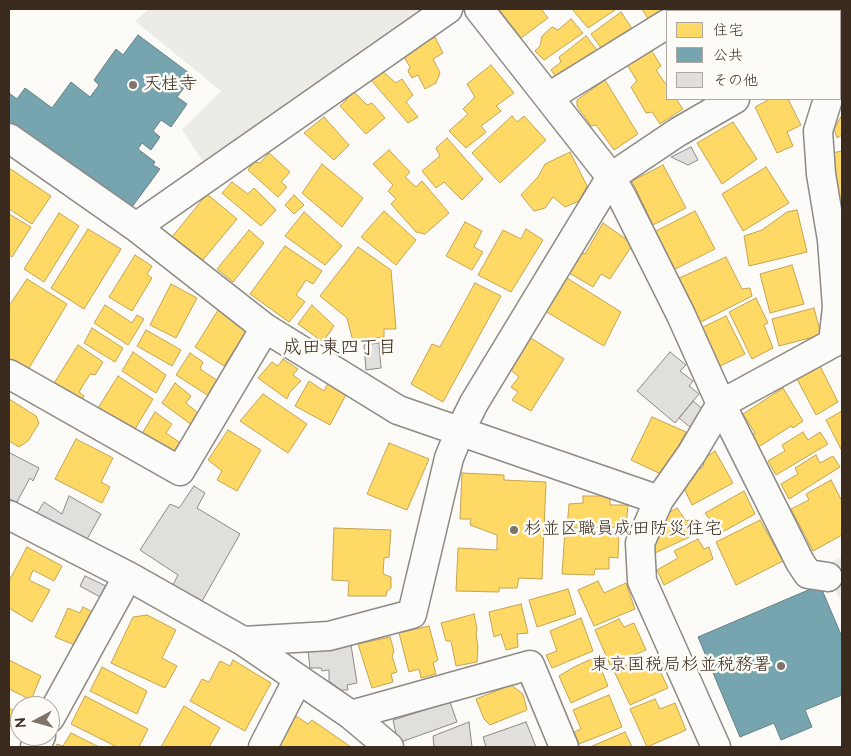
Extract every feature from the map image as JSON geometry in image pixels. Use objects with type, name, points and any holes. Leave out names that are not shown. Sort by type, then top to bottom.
[{"type":"street","points":[[136,227],[448,9]]},
{"type":"street","points":[[479,9],[611,177],[681,315],[721,404],[800,562],[808,574],[828,577]]},
{"type":"street","points":[[549,98],[666,25]]},
{"type":"street","points":[[243,641],[330,636],[412,614],[449,458],[460,430],[474,403],[611,177],[678,132],[733,100]]},
{"type":"street","points":[[716,747],[642,582],[640,543],[659,500],[692,453],[721,404],[833,343],[837,308],[837,238],[822,174],[818,131],[828,100]]},
{"type":"street","points":[[9,138],[136,227],[266,328],[398,410],[659,500]]},
{"type":"street","points":[[9,374],[180,471],[266,328]]},
{"type":"street","points":[[9,515],[128,576],[243,641],[351,715],[389,747]]},
{"type":"street","points":[[60,700],[128,576]]},
{"type":"street","points":[[351,715],[530,665],[564,747]]},
{"type":"street","points":[[263,747],[298,679]]},
{"type":"shaded area","points":[[149,9],[427,9],[204,163],[182,130],[221,91],[135,21]]},
{"type":"shaded area","points":[[842,557],[842,602],[822,567]]},
{"type":"building: 住宅","points":[[499,9],[541,9],[548,18],[521,38]]},
{"type":"building: 住宅","points":[[572,9],[614,9],[615,10],[588,28]]},
{"type":"building: 住宅","points":[[642,9],[673,9],[666,10],[666,13],[650,22]]},
{"type":"building: 住宅","points":[[704,9],[748,9],[746,10]]},
{"type":"building: 住宅","points":[[825,9],[826,10],[784,10]]},
{"type":"building: 住宅","points":[[621,12],[635,33],[604,52],[591,34]]},
{"type":"building: 住宅","points":[[571,19],[583,33],[544,60],[535,51],[540,46],[542,36],[552,27],[558,30]]},
{"type":"building: 住宅","points":[[586,36],[600,54],[560,83],[551,70],[561,62],[559,57]]},
{"type":"building: 住宅","points":[[435,37],[443,53],[433,59],[440,73],[436,83],[425,89],[418,75],[412,78],[408,71],[410,67],[403,55]]},
{"type":"building: 住宅","points":[[650,48],[661,66],[656,70],[666,85],[666,100],[677,100],[683,109],[660,124],[652,112],[646,113],[631,87],[637,81],[626,63]]},
{"type":"building: 住宅","points":[[491,65],[514,93],[496,106],[501,111],[481,126],[486,132],[466,148],[449,131],[468,114],[463,109],[475,97],[467,84]]},
{"type":"building: 住宅","points":[[382,71],[396,83],[402,79],[413,95],[406,102],[418,117],[408,123],[371,80]]},
{"type":"building: 住宅","points":[[605,80],[638,134],[614,150],[596,125],[591,126],[577,106],[577,100]]},
{"type":"building: 住宅","points":[[354,92],[367,105],[372,103],[385,118],[366,134],[340,106]]},
{"type":"building: 住宅","points":[[768,100],[788,100],[801,125],[787,132],[793,146],[777,153],[755,107]]},
{"type":"building: 住宅","points":[[842,115],[842,135],[837,138],[834,129]]},
{"type":"building: 住宅","points":[[512,116],[517,122],[524,116],[546,140],[500,183],[472,153]]},
{"type":"building: 住宅","points":[[324,117],[349,145],[334,160],[304,133]]},
{"type":"building: 住宅","points":[[733,122],[757,159],[722,184],[697,143]]},
{"type":"building: 住宅","points":[[447,138],[483,179],[462,200],[444,182],[436,188],[422,171],[440,156],[436,148]]},
{"type":"building: 住宅","points":[[389,150],[410,172],[405,177],[416,187],[422,181],[449,213],[425,234],[416,232],[391,204],[396,199],[388,191],[393,185],[373,164]]},
{"type":"building: 住宅","points":[[842,151],[842,207],[839,207],[832,153]]},
{"type":"building: 住宅","points":[[570,152],[587,186],[579,201],[565,207],[553,197],[545,208],[534,211],[521,195],[538,177],[545,164]]},
{"type":"building: 住宅","points":[[269,153],[290,172],[281,182],[287,187],[278,197],[248,170],[254,162],[260,163]]},
{"type":"building: 住宅","points":[[322,164],[363,198],[342,227],[302,193]]},
{"type":"building: 住宅","points":[[663,165],[686,208],[653,225],[632,181]]},
{"type":"building: 住宅","points":[[766,167],[789,203],[743,231],[722,194]]},
{"type":"building: 住宅","points":[[9,168],[51,196],[32,224],[9,209]]},
{"type":"building: 住宅","points":[[232,182],[248,194],[254,188],[276,210],[261,226],[222,193]]},
{"type":"building: 住宅","points":[[207,194],[237,219],[202,261],[172,237]]},
{"type":"building: 住宅","points":[[294,195],[304,205],[294,214],[285,205]]},
{"type":"building: 住宅","points":[[797,210],[807,252],[749,266],[744,236],[762,230],[787,212]]},
{"type":"building: 住宅","points":[[384,211],[416,240],[396,265],[361,237]]},
{"type":"building: 住宅","points":[[695,211],[715,249],[673,270],[654,232]]},
{"type":"building: 住宅","points":[[304,212],[342,246],[325,265],[285,236]]},
{"type":"building: 住宅","points":[[59,213],[79,226],[44,282],[24,269]]},
{"type":"building: 住宅","points":[[9,214],[31,227],[12,257],[9,255]]},
{"type":"building: 住宅","points":[[465,222],[482,231],[474,247],[483,252],[472,270],[446,256]]},
{"type":"building: 住宅","points":[[603,223],[633,244],[610,279],[601,274],[593,287],[569,273],[579,252],[585,254]]},
{"type":"building: 住宅","points":[[88,229],[121,249],[84,309],[51,288]]},
{"type":"building: 住宅","points":[[526,229],[543,240],[511,292],[478,275],[503,230],[521,239]]},
{"type":"building: 住宅","points":[[249,230],[264,243],[233,282],[217,269]]},
{"type":"building: 住宅","points":[[285,246],[322,271],[313,284],[306,280],[296,295],[305,302],[289,322],[250,294]]},
{"type":"building: 住宅","points":[[358,247],[391,270],[396,329],[384,329],[384,337],[353,341],[347,318],[320,296]]},
{"type":"building: 住宅","points":[[135,255],[152,266],[147,274],[152,278],[132,311],[109,297]]},
{"type":"building: 住宅","points":[[726,257],[742,289],[750,288],[752,296],[699,323],[677,279]]},
{"type":"building: 住宅","points":[[792,265],[804,304],[770,313],[760,274]]},
{"type":"building: 住宅","points":[[567,278],[621,312],[604,346],[545,311]]},
{"type":"building: 住宅","points":[[27,279],[67,304],[26,373],[9,362],[9,306]]},
{"type":"building: 住宅","points":[[475,283],[501,296],[443,402],[411,384],[432,344],[440,347]]},
{"type":"building: 住宅","points":[[171,284],[197,298],[176,338],[150,325]]},
{"type":"building: 住宅","points":[[756,298],[768,323],[764,325],[773,348],[752,359],[729,312]]},
{"type":"building: 住宅","points":[[105,305],[132,323],[137,315],[144,319],[128,345],[94,323]]},
{"type":"building: 住宅","points":[[312,305],[334,326],[323,342],[298,324]]},
{"type":"building: 住宅","points":[[220,307],[249,327],[224,366],[195,347]]},
{"type":"building: 住宅","points":[[814,308],[821,335],[779,346],[772,319]]},
{"type":"building: 住宅","points":[[726,316],[745,354],[720,366],[701,328]]},
{"type":"building: 住宅","points":[[92,328],[123,348],[115,362],[84,343]]},
{"type":"building: 住宅","points":[[146,330],[181,350],[172,366],[137,346]]},
{"type":"building: 住宅","points":[[531,338],[564,359],[531,411],[512,400],[518,392],[511,387],[519,377],[511,370]]},
{"type":"building: 住宅","points":[[78,345],[103,362],[95,375],[90,374],[79,392],[84,396],[80,404],[51,388]]},
{"type":"building: 住宅","points":[[133,352],[166,375],[156,393],[122,371]]},
{"type":"building: 住宅","points":[[190,353],[203,362],[200,369],[218,381],[209,396],[176,375]]},
{"type":"building: 住宅","points":[[283,359],[298,369],[293,375],[301,381],[290,392],[287,399],[258,378],[272,362],[278,366]]},
{"type":"building: 住宅","points":[[820,366],[838,402],[816,415],[797,379]]},
{"type":"building: 住宅","points":[[118,376],[153,399],[132,434],[95,413]]},
{"type":"building: 住宅","points":[[330,379],[349,389],[330,425],[295,406],[309,381],[324,391]]},
{"type":"building: 住宅","points":[[175,383],[191,396],[186,403],[199,414],[192,425],[162,403]]},
{"type":"building: 住宅","points":[[783,388],[803,421],[793,428],[791,426],[757,448],[749,437],[755,433],[743,414]]},
{"type":"building: 住宅","points":[[263,394],[307,424],[288,453],[240,421]]},
{"type":"building: 住宅","points":[[9,399],[36,416],[39,423],[28,441],[19,447],[9,441]]},
{"type":"building: 住宅","points":[[842,411],[842,451],[826,420]]},
{"type":"building: 住宅","points":[[155,412],[172,424],[166,433],[179,442],[180,453],[173,459],[140,437]]},
{"type":"building: 住宅","points":[[652,417],[686,432],[663,475],[631,460]]},
{"type":"building: 住宅","points":[[228,430],[261,450],[237,491],[217,480],[222,471],[208,460]]},
{"type":"building: 住宅","points":[[803,432],[808,440],[820,432],[828,444],[776,475],[768,461],[785,451],[782,445]]},
{"type":"building: 住宅","points":[[76,439],[113,458],[101,482],[110,487],[102,503],[55,479]]},
{"type":"building: 住宅","points":[[389,443],[429,459],[407,510],[367,494]]},
{"type":"building: 住宅","points":[[715,451],[733,483],[692,505],[683,486],[694,478],[692,474],[704,466],[702,460]]},
{"type":"building: 住宅","points":[[816,455],[820,463],[833,456],[840,467],[789,499],[781,484],[798,474],[795,468]]},
{"type":"building: 住宅","name":"杉並区職員成田防災住宅","points":[[462,473],[504,475],[504,480],[546,482],[542,579],[519,578],[517,588],[499,588],[499,592],[456,591],[458,548],[497,550],[497,535],[470,525],[471,519],[460,519]]},
{"type":"building: 住宅","points":[[831,480],[842,501],[842,535],[813,551],[791,509],[809,500],[806,494]]},
{"type":"building: 住宅","points":[[744,491],[755,514],[717,535],[710,534],[704,523],[710,520],[705,513]]},
{"type":"building: 住宅","points":[[583,496],[610,496],[610,505],[628,505],[626,527],[567,528],[569,504],[583,503]]},
{"type":"building: 住宅","points":[[677,508],[686,521],[693,519],[698,533],[655,553],[652,542],[666,514]]},
{"type":"building: 住宅","points":[[760,520],[783,561],[736,585],[716,542]]},
{"type":"building: 住宅","points":[[334,528],[391,530],[389,557],[384,558],[383,574],[391,577],[391,588],[387,591],[386,596],[348,596],[349,581],[332,580]]},
{"type":"building: 住宅","points":[[565,531],[619,533],[618,558],[609,557],[609,569],[595,569],[594,575],[562,574]]},
{"type":"building: 住宅","points":[[698,539],[704,549],[709,547],[713,559],[664,585],[657,570],[678,558],[674,551]]},
{"type":"building: 住宅","points":[[27,547],[62,566],[54,581],[33,570],[29,580],[50,590],[32,622],[9,608],[9,581]]},
{"type":"building: 住宅","points":[[598,581],[604,593],[626,583],[635,609],[594,626],[578,590]]},
{"type":"building: 住宅","points":[[568,589],[576,614],[537,627],[529,600]]},
{"type":"building: 住宅","points":[[521,604],[528,633],[517,634],[518,647],[506,650],[501,634],[494,637],[489,612]]},
{"type":"building: 住宅","points":[[83,607],[95,613],[77,646],[55,637],[68,608],[80,613]]},
{"type":"building: 住宅","points":[[474,614],[477,629],[477,662],[456,666],[451,641],[446,641],[441,623]]},
{"type":"building: 住宅","points":[[147,615],[176,630],[162,658],[177,666],[165,688],[111,663],[133,617]]},
{"type":"building: 住宅","points":[[581,618],[593,651],[552,668],[546,655],[557,651],[550,631]]},
{"type":"building: 住宅","points":[[619,619],[624,627],[634,623],[646,650],[610,665],[595,630]]},
{"type":"building: 住宅","points":[[429,626],[438,660],[433,663],[436,674],[421,678],[419,669],[409,672],[399,633]]},
{"type":"building: 住宅","points":[[390,637],[394,651],[392,656],[397,672],[391,674],[393,682],[372,688],[358,644]]},
{"type":"building: 住宅","points":[[596,657],[608,686],[571,703],[559,676]]},
{"type":"building: 住宅","points":[[644,657],[648,666],[656,662],[668,688],[630,705],[614,671]]},
{"type":"building: 住宅","points":[[9,660],[41,676],[33,696],[23,696],[9,689]]},
{"type":"building: 住宅","points":[[233,660],[271,683],[245,731],[190,701],[202,679],[209,682],[220,661],[230,666]]},
{"type":"building: 住宅","points":[[102,667],[147,691],[137,714],[90,691]]},
{"type":"building: 住宅","points":[[511,685],[523,694],[527,710],[490,725],[484,719],[476,699]]},
{"type":"building: 住宅","points":[[609,695],[622,727],[579,744],[574,732],[581,729],[573,710]]},
{"type":"building: 住宅","points":[[85,696],[148,729],[139,747],[117,747],[71,724]]},
{"type":"building: 住宅","points":[[655,699],[660,709],[675,703],[686,730],[647,747],[630,709]]},
{"type":"building: 住宅","points":[[184,706],[220,728],[209,747],[161,747]]},
{"type":"building: 住宅","points":[[9,708],[10,726],[9,729]]},
{"type":"building: 住宅","points":[[296,716],[308,724],[312,720],[351,747],[279,747],[276,745]]},
{"type":"building: 住宅","points":[[625,732],[632,747],[590,747]]},
{"type":"building: 住宅","points":[[71,733],[99,747],[55,747],[63,746]]},
{"type":"building: 公共","points":[[138,35],[193,76],[177,97],[187,104],[171,127],[161,120],[153,131],[160,137],[151,150],[142,143],[138,149],[155,162],[153,165],[160,169],[132,207],[84,172],[78,179],[9,128],[9,93],[17,99],[25,88],[52,108],[71,82],[90,97],[99,85],[94,80],[116,49],[123,55]]},
{"type":"building: 公共","points":[[820,585],[842,637],[842,695],[805,710],[812,727],[781,740],[774,723],[740,737],[698,637]]},
{"type":"building: その他","points":[[691,147],[698,160],[688,165],[671,157]]},
{"type":"building: その他","points":[[379,343],[381,368],[366,370],[364,345]]},
{"type":"building: その他","points":[[670,352],[686,365],[680,371],[693,381],[689,386],[699,394],[675,423],[637,391]]},
{"type":"building: その他","points":[[693,401],[704,410],[690,427],[679,418]]},
{"type":"building: その他","points":[[10,453],[39,468],[33,481],[30,478],[17,502],[9,499]]},
{"type":"building: その他","points":[[194,486],[205,493],[197,508],[240,534],[201,603],[173,585],[178,575],[140,550],[170,504],[179,508]]},
{"type":"building: その他","points":[[69,496],[101,514],[86,541],[57,523],[51,523],[36,515],[44,502],[62,514]]},
{"type":"building: その他","points":[[85,576],[108,587],[102,598],[80,586]]},
{"type":"building: その他","points":[[351,645],[357,683],[347,685],[348,690],[341,690],[329,681],[329,670],[322,671],[321,668],[310,668],[308,652]]},
{"type":"building: その他","points":[[450,702],[457,722],[398,743],[393,720]]},
{"type":"building: その他","points":[[469,722],[472,747],[434,747],[433,736]]},
{"type":"building: その他","points":[[526,722],[536,747],[486,747],[483,737]]},
{"type":"place","name":"天桂寺","points":[[133,85]]},
{"type":"place","name":"杉並区職員成田防災住宅","points":[[514,530]]},
{"type":"place","name":"東京国税局杉並税務署","points":[[781,666]]},
{"type":"district","name":"成田東四丁目","points":[[340,349]]}]
